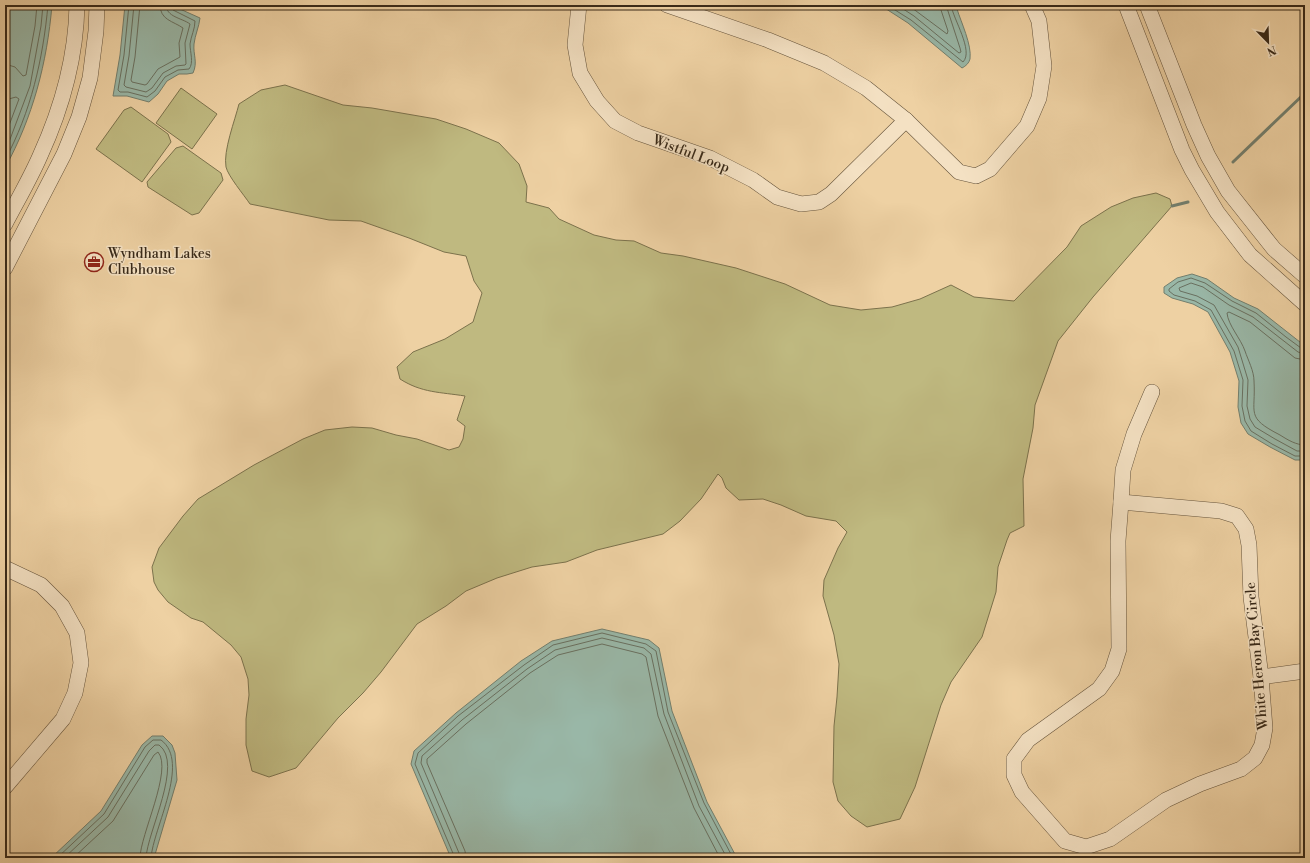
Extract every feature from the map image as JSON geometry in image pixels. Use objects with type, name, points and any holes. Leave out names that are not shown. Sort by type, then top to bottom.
[{"type":"street","points":[[5,224],[46,143],[60,107],[70,72],[76,29],[77,5]]},
{"type":"street","points":[[5,268],[64,154],[79,116],[90,78],[96,38],[98,5]]},
{"type":"street","name":"Wistful Loop","points":[[579,5],[575,45],[580,73],[597,101],[615,121],[638,133],[710,158],[753,180],[777,197],[801,204],[819,202],[832,194],[906,120]]},
{"type":"street","points":[[667,5],[768,40],[824,63],[866,88],[906,120],[959,172],[976,176],[990,169],[1027,126],[1039,98],[1044,66],[1038,21],[1032,5]]},
{"type":"street","points":[[1126,5],[1182,150],[1217,212],[1250,255],[1305,304]]},
{"type":"street","points":[[1147,5],[1194,125],[1208,156],[1228,191],[1274,249],[1305,276]]},
{"type":"street","points":[[46,143],[64,154]]},
{"type":"street","points":[[1120,502],[1123,470],[1134,434],[1152,392]]},
{"type":"street","name":"White Heron Bay Circle","points":[[1120,502],[1222,511],[1237,516],[1246,529],[1250,546],[1251,597],[1261,678],[1265,728],[1262,745],[1255,758],[1241,769],[1200,784],[1166,800],[1110,838],[1086,847],[1065,841],[1022,792],[1014,775],[1014,759],[1028,740],[1099,689],[1112,671],[1119,649],[1118,541],[1120,502]]},
{"type":"street","points":[[5,568],[41,586],[62,606],[77,633],[81,663],[75,693],[63,719],[5,787]]},
{"type":"street","points":[[1261,678],[1305,671]]},
{"type":"shaded area","points":[[285,85],[343,105],[372,108],[436,119],[466,129],[499,143],[519,164],[527,186],[526,202],[549,208],[559,219],[594,235],[616,240],[634,241],[661,253],[683,256],[736,268],[785,284],[830,305],[861,310],[892,307],[920,299],[951,285],[974,297],[1014,301],[1067,247],[1081,226],[1111,207],[1133,198],[1156,193],[1170,199],[1172,206],[1093,297],[1058,341],[1035,405],[1033,428],[1023,479],[1024,526],[1010,533],[1007,540],[998,567],[996,592],[982,637],[951,682],[941,705],[915,787],[900,819],[867,827],[851,816],[838,801],[833,782],[834,726],[839,664],[834,635],[823,596],[824,580],[838,548],[847,532],[836,521],[806,516],[763,499],[739,500],[726,488],[722,478],[718,474],[701,499],[680,521],[663,534],[597,550],[566,562],[532,567],[497,578],[466,591],[446,606],[417,624],[381,672],[338,718],[296,768],[269,777],[252,771],[246,745],[246,719],[249,695],[248,679],[241,657],[231,645],[203,622],[191,618],[168,602],[158,590],[154,582],[152,567],[159,548],[198,499],[254,465],[303,439],[325,430],[352,427],[372,428],[417,439],[449,450],[459,447],[463,439],[465,426],[457,420],[465,396],[431,391],[408,384],[400,379],[397,367],[413,352],[445,339],[473,322],[482,293],[474,281],[466,256],[444,252],[361,221],[329,220],[250,204],[227,171],[226,167],[226,153],[239,104],[261,90]]},
{"type":"shaded area","points":[[181,88],[217,114],[192,149],[156,123]]},
{"type":"shaded area","points":[[131,107],[168,134],[171,142],[142,182],[96,149],[124,110]]},
{"type":"shaded area","points":[[183,146],[221,173],[223,180],[199,213],[192,215],[148,187],[147,182],[176,148]]},
{"type":"water","points":[[5,5],[52,5],[50,27],[37,89],[31,109],[15,149],[5,168],[5,87],[9,82],[5,77]]},
{"type":"water","points":[[125,5],[171,5],[200,18],[194,44],[195,62],[193,73],[179,74],[167,81],[158,94],[149,102],[127,96],[113,96],[120,55]]},
{"type":"water","points":[[880,5],[954,5],[957,9],[968,40],[970,59],[968,63],[962,68],[908,23]]},
{"type":"water","points":[[1192,274],[1207,279],[1234,298],[1258,309],[1305,346],[1305,460],[1295,460],[1270,447],[1248,434],[1241,423],[1238,407],[1239,381],[1230,352],[1208,312],[1193,304],[1172,298],[1164,293],[1164,287],[1177,278]]},
{"type":"water","points":[[602,629],[649,640],[659,648],[672,711],[707,802],[737,858],[451,858],[411,764],[414,751],[456,713],[521,661],[552,641]]},
{"type":"water","points":[[152,736],[163,736],[172,745],[175,753],[177,780],[154,858],[51,858],[101,811],[142,745]]},
{"type":"waterway","points":[[1233,162],[1305,93]]},
{"type":"waterway","points":[[1172,206],[1188,202]]},
{"type":"place","name":"Wyndham Lakes Clubhouse","points":[[94,262]]}]
